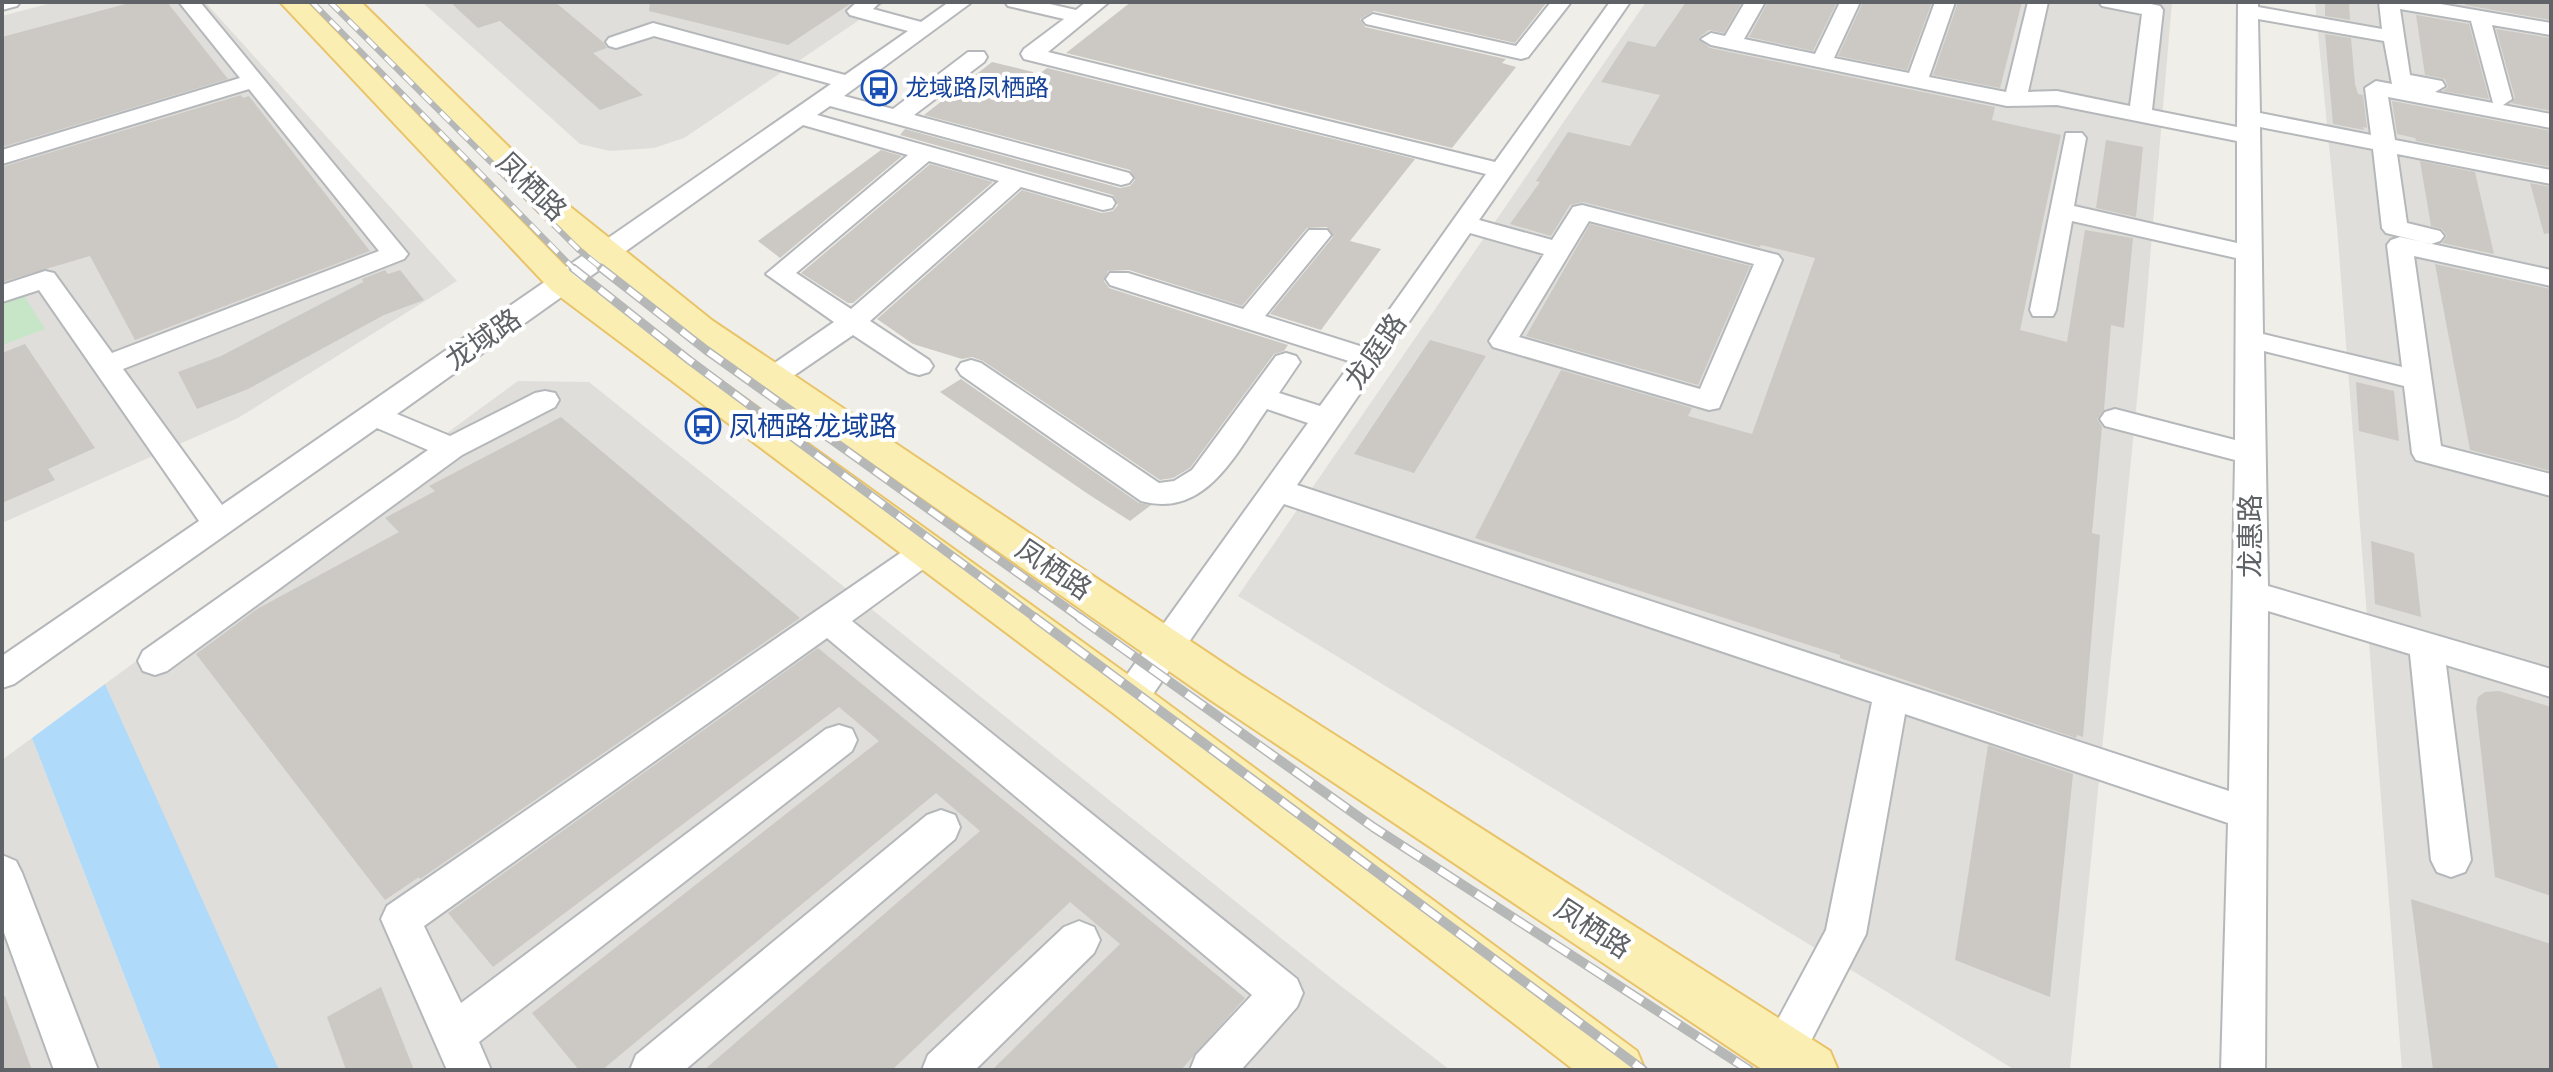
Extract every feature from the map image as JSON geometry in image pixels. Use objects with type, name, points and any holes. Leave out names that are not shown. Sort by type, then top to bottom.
[{"type":"main road","name":"凤栖路","points":[[293,2],[563,283],[1129,700],[1604,1066]]},
{"type":"main road","name":"凤栖路","points":[[347,2],[557,212],[674,307],[1251,705],[1797,1061]]},
{"type":"main road","points":[[511,231],[538,224],[557,212]]},
{"type":"main road","points":[[623,329],[630,317],[642,310],[674,307]]},
{"type":"street","points":[[2,4],[10,2]]},
{"type":"street","points":[[106,365],[395,254],[189,2]]},
{"type":"street","points":[[870,2],[857,11],[924,29]]},
{"type":"street","name":"龙域路","points":[[2,674],[962,2]]},
{"type":"street","points":[[1015,2],[1080,17]]},
{"type":"street","points":[[1099,2],[1032,54],[1501,171]]},
{"type":"street","points":[[1391,2],[1373,20],[1521,53],[1561,2]]},
{"type":"street","name":"龙庭路","points":[[1129,700],[1620,2]]},
{"type":"street","points":[[1755,2],[1721,41],[2015,99],[2057,98],[2140,114],[2383,144],[2551,177]]},
{"type":"street","points":[[1822,61],[1850,2]]},
{"type":"street","points":[[1917,81],[1945,2]]},
{"type":"street","points":[[2015,99],[2038,2]]},
{"type":"street","points":[[2109,2],[2153,10],[2140,114]]},
{"type":"street","points":[[2551,29],[2392,2],[2400,80],[2551,108]]},
{"type":"street","points":[[2248,6],[2394,37]]},
{"type":"street","name":"龙惠路","points":[[2243,1070],[2251,594],[2248,6]]},
{"type":"street","points":[[2480,17],[2501,99]]},
{"type":"street","points":[[616,42],[653,29],[848,82]]},
{"type":"street","points":[[897,117],[976,57]]},
{"type":"street","points":[[2,157],[253,81]]},
{"type":"street","points":[[2551,121],[2376,88],[2395,228],[2551,261]]},
{"type":"street","points":[[826,98],[1121,178]]},
{"type":"street","points":[[799,117],[1103,203]]},
{"type":"street","points":[[2043,310],[2074,138]]},
{"type":"street","points":[[919,366],[779,274],[925,153]]},
{"type":"street","points":[[773,377],[853,322],[1016,179]]},
{"type":"street","points":[[2061,211],[2249,253]]},
{"type":"street","points":[[1582,212],[1769,260],[1709,401],[1503,341],[1559,250],[1582,212]]},
{"type":"street","points":[[1464,224],[1559,250]]},
{"type":"street","points":[[1248,320],[1318,235]]},
{"type":"street","points":[[2551,278],[2400,245],[2427,453],[2551,485]]},
{"type":"street","points":[[2,294],[45,279],[218,524]]},
{"type":"street","points":[[1119,279],[1369,358]]},
{"type":"street","points":[[2250,339],[2418,380]]},
{"type":"street","points":[[971,369],[1152,493],[1170,495],[1189,489],[1203,477],[1286,362]]},
{"type":"street","points":[[1261,397],[1327,419]]},
{"type":"street","points":[[155,661],[451,448],[545,400]]},
{"type":"street","points":[[373,415],[451,448]]},
{"type":"street","points":[[2115,419],[2250,454]]},
{"type":"street","points":[[1277,490],[2247,813]]},
{"type":"street","points":[[839,740],[461,1053],[401,919],[926,551]]},
{"type":"street","points":[[2251,594],[2551,683]]},
{"type":"street","points":[[828,620],[1282,993],[1212,1070]]},
{"type":"street","points":[[2426,646],[2451,860]]},
{"type":"street","points":[[1797,1061],[1846,934],[1891,694]]},
{"type":"street","points":[[652,1070],[941,827]]},
{"type":"street","points":[[2,873],[76,1070]]},
{"type":"street","points":[[944,1070],[1079,940]]},
{"type":"shaded area","points":[[55,2],[205,2],[457,281],[238,418],[2,523],[2,16]]},
{"type":"shaded area","points":[[422,2],[886,2],[684,138],[654,148],[610,151],[580,144]]},
{"type":"shaded area","points":[[1646,2],[2172,2],[2143,340],[2070,1070],[2015,1070],[1238,596]]},
{"type":"shaded area","points":[[2315,2],[2551,2],[2551,1070],[2402,1070],[2337,227]]},
{"type":"shaded area","points":[[518,381],[589,382],[1337,983],[1450,1070],[275,1070],[105,684]]},
{"type":"shaded area","points":[[32,738],[161,1070],[2,1070],[2,760]]},
{"type":"green space","points":[[24,296],[45,329],[2,345],[2,304]]},
{"type":"water","points":[[105,684],[279,1070],[161,1070],[32,738]]},
{"type":"building","points":[[133,2],[167,2],[228,79],[2,147],[2,37]]},
{"type":"building","points":[[450,2],[555,2],[607,48],[593,53],[643,95],[600,110],[500,21],[478,28]]},
{"type":"building","points":[[650,2],[853,2],[788,45],[649,11]]},
{"type":"building","points":[[1131,2],[1547,2],[1515,43],[1374,11],[1360,19],[1365,27],[1506,59],[1502,63],[1516,67],[1452,148],[1066,53]]},
{"type":"building","points":[[1686,2],[1742,2],[1724,33],[1709,30],[1698,38],[1710,48],[1995,107],[1992,120],[2061,135],[2020,330],[2067,342],[2085,230],[2133,238],[2124,328],[2111,325],[2104,410],[2097,419],[2102,427],[2092,533],[2100,535],[2083,737],[2077,735],[2076,738],[1840,658],[1840,655],[1475,538],[1561,370],[1692,408],[1688,416],[1752,434],[1815,258],[1583,202],[1570,205],[1551,236],[1510,224],[1540,182],[1536,181],[1568,132],[1630,146],[1660,95],[1601,82],[1628,41],[1655,47]]},
{"type":"building","points":[[1768,2],[1837,2],[1813,51],[1749,37]]},
{"type":"building","points":[[1863,2],[1932,2],[1907,70],[1838,56]]},
{"type":"building","points":[[1958,2],[2022,2],[2000,88],[1933,75]]},
{"type":"building","points":[[2325,2],[2349,2],[2350,20],[2325,16]]},
{"type":"building","points":[[2464,2],[2551,2],[2551,20],[2465,5]]},
{"type":"building","points":[[2416,15],[2469,24],[2489,99],[2443,91],[2448,87],[2445,79],[2425,75]]},
{"type":"building","points":[[2496,29],[2551,38],[2551,111],[2511,103],[2515,98]]},
{"type":"building","points":[[2325,34],[2351,38],[2355,84],[2358,94],[2363,95],[2367,128],[2363,127],[2364,130],[2333,124]]},
{"type":"building","points":[[992,62],[1033,72],[1034,78],[1047,68],[1415,159],[1350,241],[1381,249],[1321,330],[1270,314],[1333,237],[1327,227],[1307,228],[1242,306],[1129,270],[1108,271],[1104,281],[1109,288],[1288,345],[1284,351],[1274,354],[1190,468],[1173,478],[1160,480],[983,361],[972,357],[962,359],[913,344],[877,319],[1022,190],[1102,213],[1113,211],[1118,205],[1113,195],[900,135],[905,129],[1120,188],[1130,186],[1135,180],[1130,170],[924,115]]},
{"type":"building","points":[[241,95],[243,98],[249,96],[370,251],[135,340],[90,256],[2,282],[2,167]]},
{"type":"building","points":[[2392,101],[2551,131],[2551,167],[2416,141],[2415,138],[2397,134]]},
{"type":"building","points":[[2106,140],[2143,147],[2136,217],[2096,208]]},
{"type":"building","points":[[881,150],[902,156],[780,258],[758,241]]},
{"type":"building","points":[[2420,161],[2475,172],[2494,254],[2442,243],[2447,236],[2442,229],[2431,226]]},
{"type":"building","points":[[930,164],[993,182],[853,303],[848,303],[801,273]]},
{"type":"building","points":[[2530,183],[2551,187],[2551,233],[2544,234]]},
{"type":"building","points":[[1590,224],[1750,266],[1698,385],[1526,336]]},
{"type":"building","points":[[2435,264],[2551,289],[2551,471],[2470,450]]},
{"type":"building","points":[[385,270],[388,274],[400,270],[424,300],[384,315],[248,389],[197,409],[178,372],[221,356],[363,282],[362,279]]},
{"type":"building","points":[[1430,340],[1486,356],[1414,473],[1354,454]]},
{"type":"building","points":[[25,344],[95,448],[48,469],[55,480],[2,503],[2,353]]},
{"type":"building","points":[[961,379],[1139,503],[1151,505],[1130,521],[1088,494],[940,392]]},
{"type":"building","points":[[2356,382],[2394,391],[2399,441],[2359,431]]},
{"type":"building","points":[[561,417],[800,618],[385,900],[196,654],[257,609],[399,532],[385,518],[435,491],[429,486]]},
{"type":"building","points":[[2371,541],[2414,553],[2421,617],[2375,604]]},
{"type":"building","points":[[818,648],[1245,998],[1181,1070],[992,1070],[1120,944],[1070,902],[892,1070],[704,1070],[980,831],[936,793],[602,1070],[579,1070],[532,1013],[879,741],[839,707],[493,967],[448,913]]},
{"type":"building","points":[[2499,691],[2551,707],[2551,896],[2495,877],[2476,707],[2478,697],[2485,692]]},
{"type":"building","points":[[1988,745],[2073,774],[2050,997],[1955,960]]},
{"type":"building","points":[[2411,899],[2551,944],[2551,1070],[2433,1070]]},
{"type":"building","points":[[381,987],[414,1070],[346,1070],[327,1017]]},
{"type":"building","points":[[2,996],[5,996],[32,1070],[2,1070]]},
{"type":"railway","points":[[312,2],[573,268]]},
{"type":"railway","points":[[330,2],[579,250],[604,270]]},
{"type":"railway","points":[[573,268],[689,360],[1037,619]]},
{"type":"railway","points":[[601,268],[706,350],[1082,619]]},
{"type":"railway","points":[[1034,617],[1643,1070]]},
{"type":"railway","points":[[1079,617],[1373,827],[1749,1070]]},
{"type":"place","name":"龙域路凤栖路","points":[[879,88]]},
{"type":"place","name":"凤栖路龙域路","points":[[703,426]]}]
